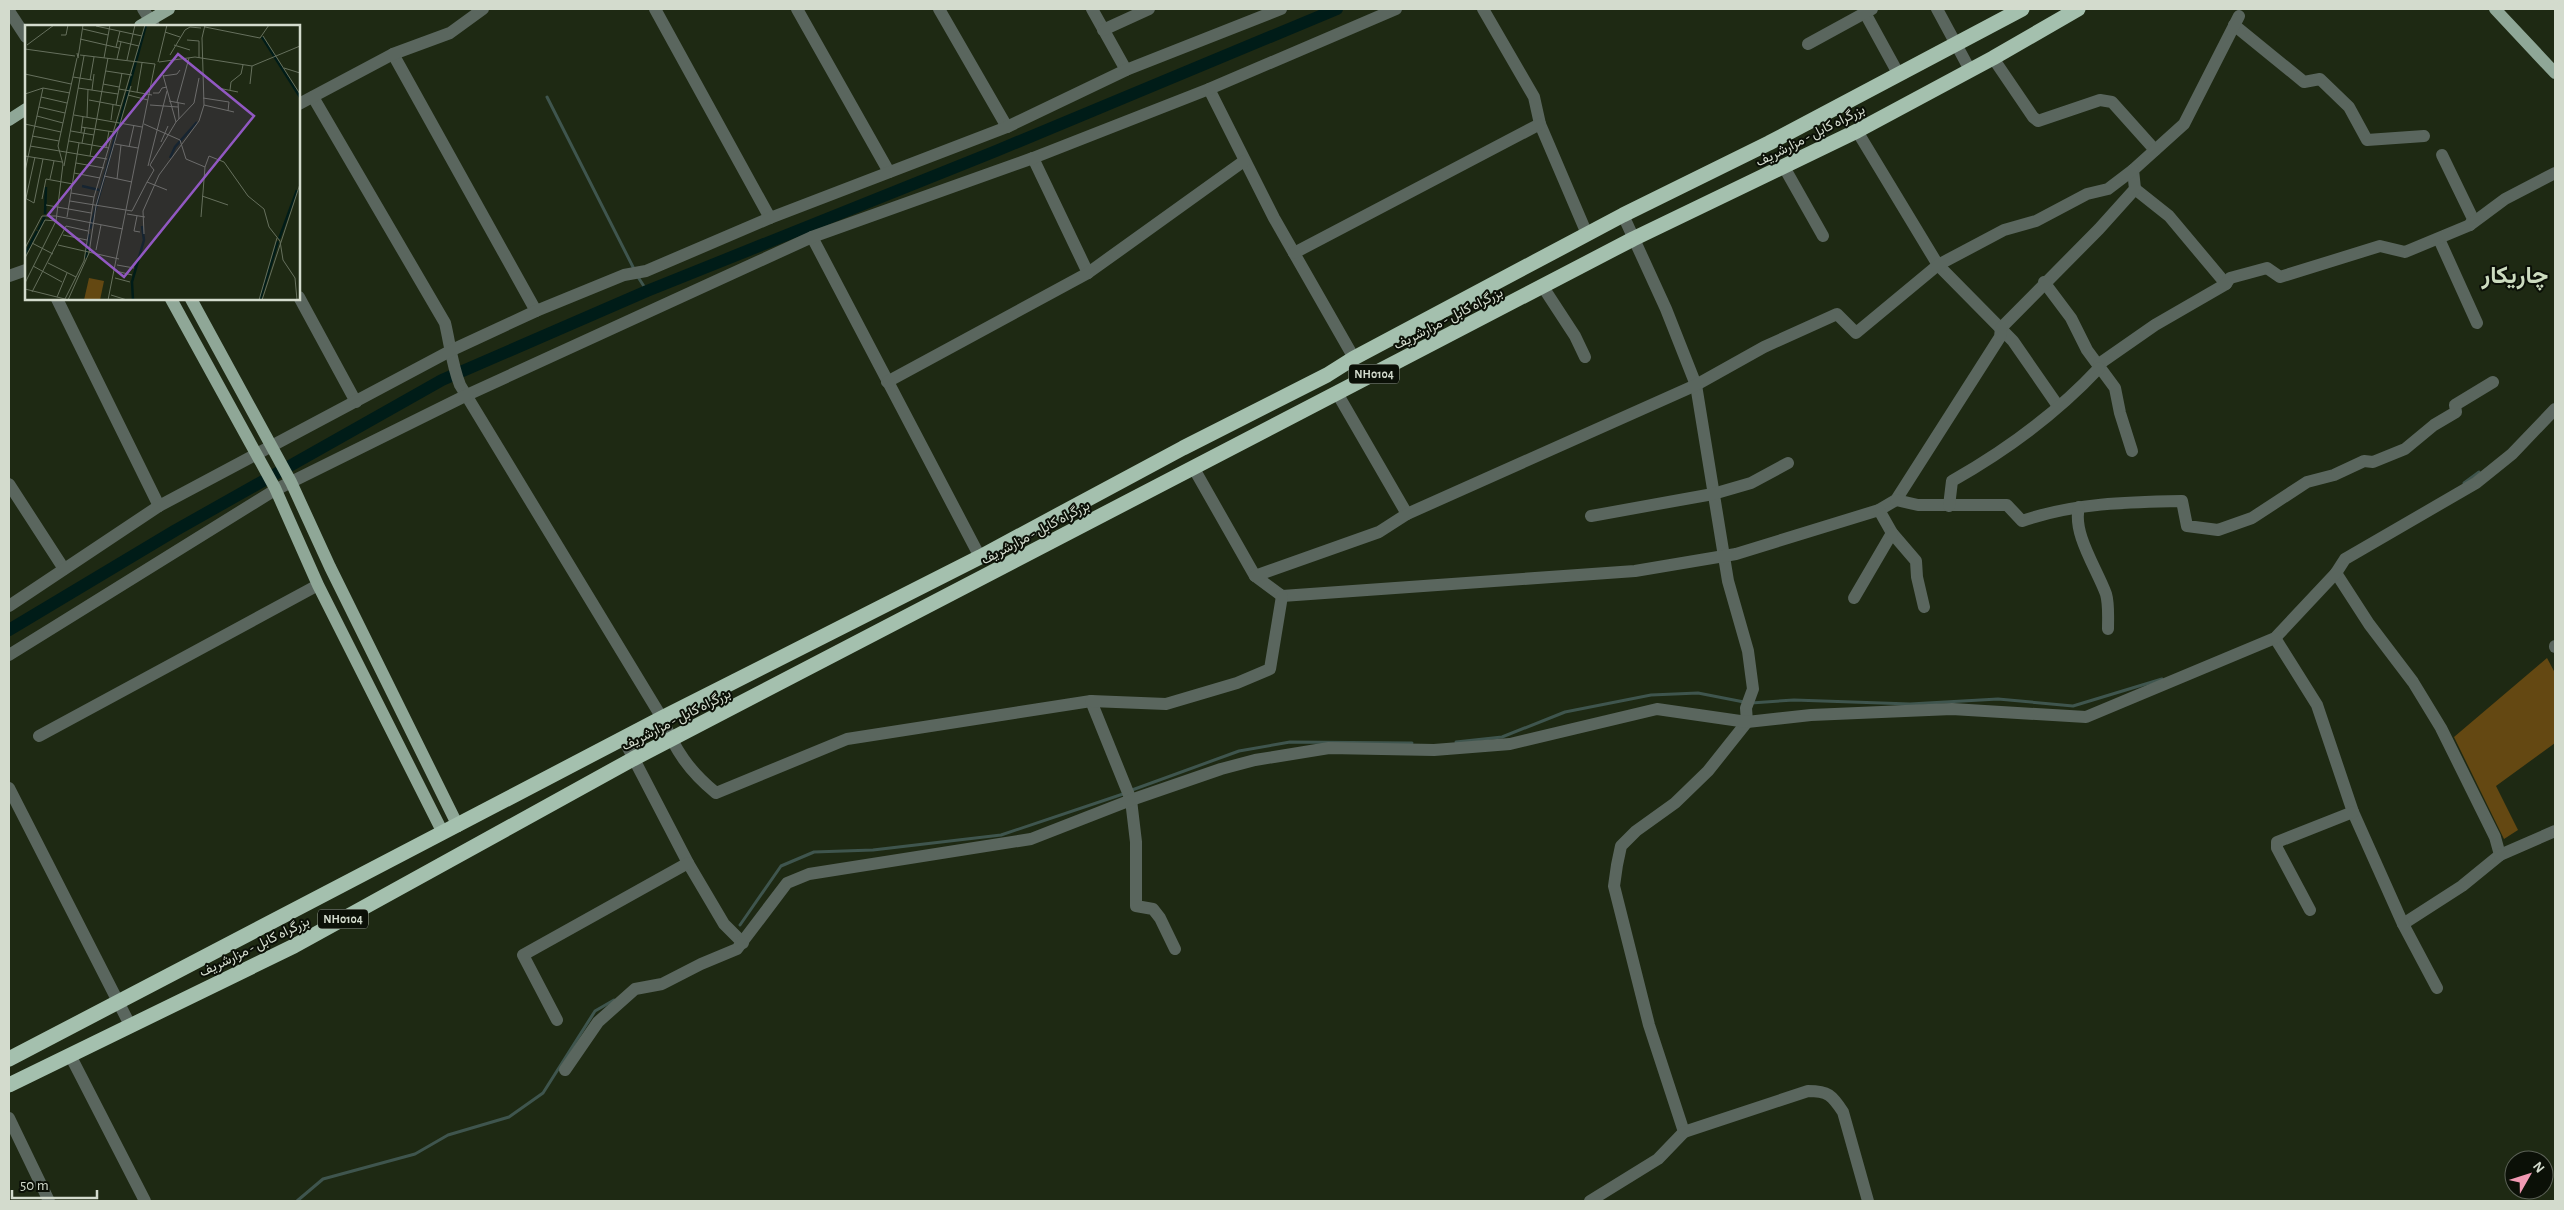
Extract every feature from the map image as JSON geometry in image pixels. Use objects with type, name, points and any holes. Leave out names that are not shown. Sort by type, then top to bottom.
[{"type":"highway","name":"بزرگراه کابل - مزارشریف","points":[[9,1059],[458,826],[623,738],[980,558],[1183,448],[1326,375],[1354,358],[1623,215],[1768,143],[2022,9]]},
{"type":"highway","name":"بزرگراه کابل - مزارشریف","points":[[9,1086],[294,946],[633,759],[1633,239],[1857,131],[1993,58],[2078,9]]},
{"type":"main road","points":[[147,20],[169,9]]},
{"type":"main road","points":[[2495,9],[2555,73]]},
{"type":"main road","points":[[9,120],[25,110]]},
{"type":"main road","points":[[172,300],[275,489],[318,585],[443,833]]},
{"type":"main road","points":[[192,300],[289,480],[334,576],[458,826]]},
{"type":"street","points":[[300,104],[393,54],[450,33],[483,9]]},
{"type":"street","points":[[655,9],[770,218]]},
{"type":"street","points":[[797,9],[888,172]]},
{"type":"street","points":[[939,9],[1007,127]]},
{"type":"street","points":[[1092,9],[1126,70]]},
{"type":"street","points":[[1103,30],[1149,9]]},
{"type":"street","points":[[9,606],[159,506],[356,402],[536,311],[624,275],[646,271],[770,218],[1007,127],[1126,70],[1281,9]]},
{"type":"street","points":[[9,655],[289,480],[463,390],[812,237],[1033,158],[1209,89],[1396,9]]},
{"type":"street","points":[[1483,9],[1534,97],[1540,124],[1587,234]]},
{"type":"street","points":[[1937,9],[1970,70]]},
{"type":"street","points":[[9,11],[25,35]]},
{"type":"street","points":[[1808,44],[1868,11],[1899,75]]},
{"type":"street","points":[[1256,576],[1379,532],[1407,514],[1696,385],[1764,348],[1837,314],[1856,333],[1938,265],[2004,230],[2036,221],[2087,194],[2108,189],[2134,170],[2184,124],[2236,21],[2304,82],[2320,79],[2349,107],[2367,140],[2424,136]]},
{"type":"street","points":[[393,54],[536,311]]},
{"type":"street","points":[[1993,58],[2032,117],[2038,121],[2100,100],[2112,102],[2155,150]]},
{"type":"street","points":[[1209,89],[1244,161],[1354,358]]},
{"type":"street","points":[[313,97],[445,323],[451,355],[463,390],[662,718],[671,740],[693,774],[716,794],[847,740],[1091,701],[1166,704],[1237,684],[1270,669],[1282,596]]},
{"type":"street","points":[[1294,253],[1540,124]]},
{"type":"street","points":[[1857,131],[1938,265],[2013,341],[2058,406]]},
{"type":"street","points":[[2442,155],[2473,219],[2470,226]]},
{"type":"street","points":[[1033,158],[1088,273]]},
{"type":"street","points":[[887,382],[1088,273],[1244,161]]},
{"type":"street","points":[[1784,167],[1823,236]]},
{"type":"street","points":[[1193,467],[1256,576],[1282,596],[1635,571],[1725,556],[1754,549],[1879,510],[1896,500],[2000,337],[2001,328],[2044,282],[2099,229],[2135,189],[2134,170]]},
{"type":"street","points":[[1949,506],[1952,481],[2003,450],[2083,386],[2099,366],[2155,325],[2226,284],[2230,278],[2267,268],[2280,277],[2380,246],[2405,252],[2470,226],[2505,198],[2555,173]]},
{"type":"street","points":[[2135,189],[2170,216],[2226,284]]},
{"type":"street","points":[[1623,215],[1666,309],[1696,385],[1728,581],[1748,650],[1753,688],[1746,708],[1747,722],[1708,771],[1682,797],[1636,831],[1621,846],[1617,865],[1614,886],[1647,1016],[1684,1132]]},
{"type":"street","points":[[812,237],[980,558]]},
{"type":"street","points":[[2439,240],[2477,323]]},
{"type":"street","points":[[9,276],[25,270]]},
{"type":"street","points":[[2044,282],[2071,318],[2079,330],[2080,338],[2087,350],[2115,388],[2120,413],[2132,451]]},
{"type":"street","points":[[1543,287],[1575,336],[1585,357]]},
{"type":"street","points":[[300,299],[356,402]]},
{"type":"street","points":[[56,300],[159,506]]},
{"type":"street","points":[[1896,500],[1918,505],[2007,505],[2022,521],[2052,511],[2079,506],[2125,501],[2182,500],[2187,526],[2218,530],[2252,518],[2307,482],[2321,480],[2364,461],[2373,462],[2405,449],[2434,424],[2456,412],[2455,405],[2493,382]]},
{"type":"street","points":[[1337,394],[1407,514]]},
{"type":"street","points":[[565,1070],[598,1022],[635,989],[662,984],[701,964],[737,949],[787,882],[809,874],[1031,839],[1129,794],[1255,760],[1329,748],[1434,750],[1510,744],[1657,708],[1747,722],[1811,715],[1952,710],[2086,717],[2274,638],[2336,573],[2345,559],[2476,483],[2512,454],[2555,409]]},
{"type":"street","points":[[1591,516],[1713,494],[1751,483],[1788,463]]},
{"type":"street","points":[[9,484],[64,569]]},
{"type":"street","points":[[2079,506],[2077,514],[2085,547],[2107,596],[2108,629]]},
{"type":"street","points":[[1879,510],[1892,533],[1916,561],[1917,577],[1924,607]]},
{"type":"street","points":[[1854,598],[1892,533]]},
{"type":"street","points":[[2336,573],[2369,624],[2413,682],[2441,728],[2495,837],[2500,855]]},
{"type":"street","points":[[39,736],[318,585]]},
{"type":"street","points":[[2274,638],[2317,705],[2353,812],[2403,924],[2437,988]]},
{"type":"street","points":[[1091,701],[1129,794],[1136,842],[1136,906],[1152,909],[1160,918],[1175,949]]},
{"type":"street","points":[[623,738],[688,863],[724,924],[743,943]]},
{"type":"street","points":[[9,788],[130,1025]]},
{"type":"street","points":[[2310,910],[2277,848],[2277,842],[2353,812]]},
{"type":"street","points":[[2403,924],[2462,886],[2500,855],[2555,831]]},
{"type":"street","points":[[557,1020],[523,956],[688,863]]},
{"type":"street","points":[[70,1055],[145,1201]]},
{"type":"street","points":[[1590,1201],[1658,1158],[1684,1132],[1808,1091],[1825,1091],[1835,1100],[1843,1112],[1868,1201]]},
{"type":"street","points":[[9,1118],[49,1201]]},
{"type":"shaded area","points":[[2547,658],[2555,673],[2555,743],[2496,786],[2518,830],[2504,839],[2454,737]]},
{"type":"waterway","points":[[9,630],[176,530],[442,380],[647,291],[996,151],[1337,9]]},
{"type":"waterway","points":[[547,97],[634,269]]},
{"type":"waterway","points":[[638,277],[647,291]]},
{"type":"waterway","points":[[2464,483],[2479,472]]},
{"type":"waterway","points":[[1751,703],[1794,700],[1910,704],[1998,699],[2073,706],[2162,679]]},
{"type":"waterway","points":[[1456,742],[1502,737],[1565,712],[1651,695],[1698,693],[1744,702]]},
{"type":"waterway","points":[[1132,790],[1239,751],[1290,742],[1412,743]]},
{"type":"waterway","points":[[740,925],[781,866],[814,852],[873,850],[1001,835],[1126,793]]},
{"type":"waterway","points":[[297,1201],[323,1179],[415,1154],[448,1135],[509,1117],[543,1093],[595,1011],[614,1000]]},
{"type":"district","name":"چاریکار","points":[[2515,275]]}]
